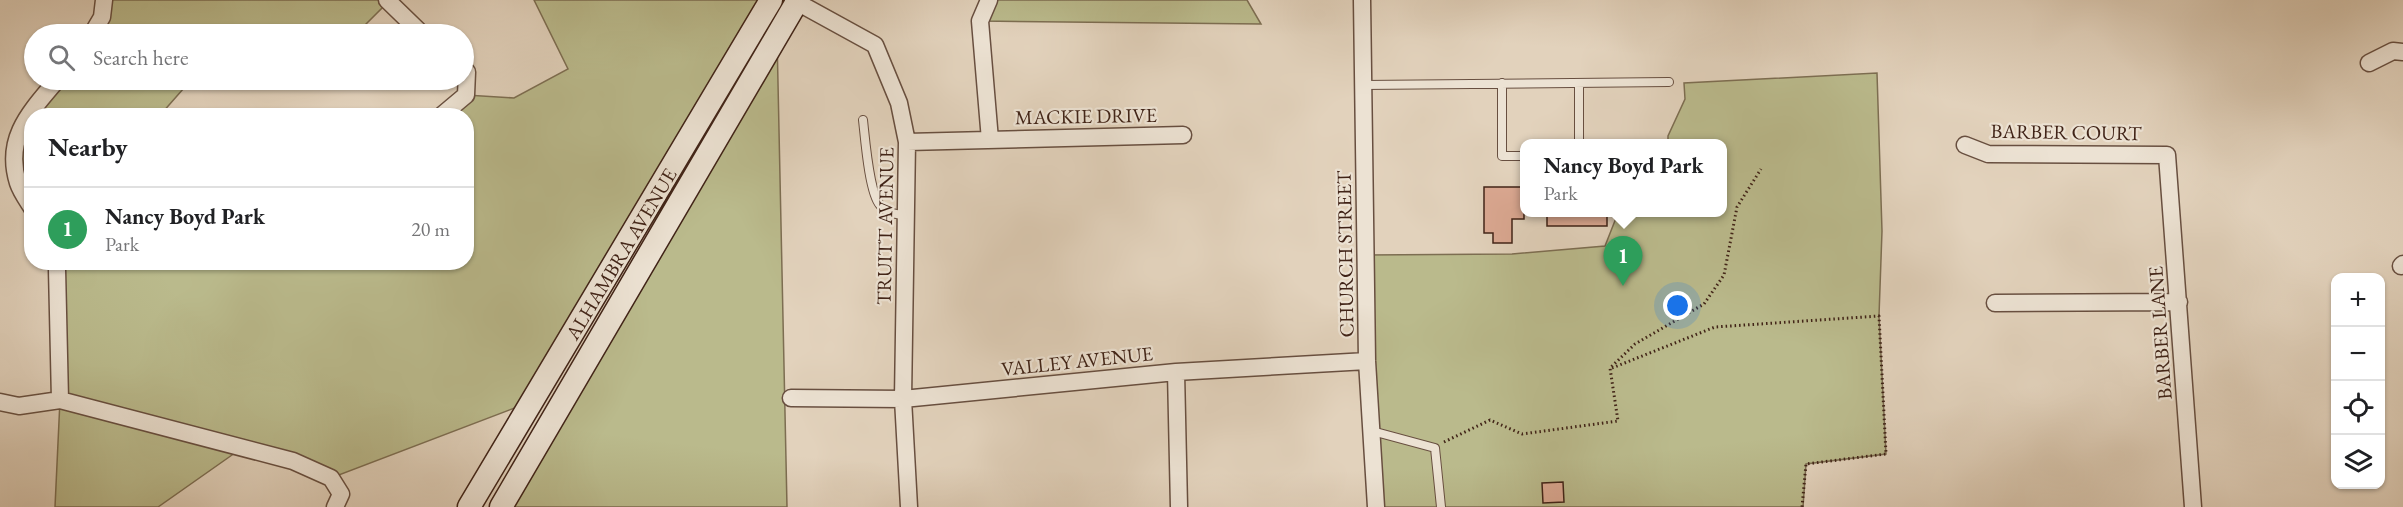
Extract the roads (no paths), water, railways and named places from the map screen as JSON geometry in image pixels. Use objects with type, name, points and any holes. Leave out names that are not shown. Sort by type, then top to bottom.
[{"type":"main road","name":"ALHAMBRA AVENUE","points":[[469,507],[771,0]]},
{"type":"main road","name":"ALHAMBRA AVENUE","points":[[501,507],[796,1]]},
{"type":"street","points":[[98,24],[102,17],[104,0]]},
{"type":"street","points":[[387,0],[412,24]]},
{"type":"street","name":"MACKIE DRIVE","points":[[989,0],[980,21],[990,140]]},
{"type":"street","name":"CHURCH STREET","points":[[1362,0],[1367,361],[1376,507]]},
{"type":"street","name":"TRUITT AVENUE","points":[[796,1],[875,45],[899,102],[907,142],[903,399],[909,507]]},
{"type":"street","points":[[2369,63],[2393,51],[2403,52]]},
{"type":"street","points":[[33,108],[49,90]]},
{"type":"street","points":[[450,108],[466,94],[466,90]]},
{"type":"street","points":[[24,121],[13,154],[18,184],[24,194]]},
{"type":"street","name":"MACKIE DRIVE","points":[[907,142],[1184,135]]},
{"type":"street","name":"BARBER COURT","points":[[1965,145],[1988,154],[2168,155]]},
{"type":"street","name":"BARBER LANE","points":[[2168,155],[2193,507]]},
{"type":"street","points":[[57,270],[60,400]]},
{"type":"street","points":[[1995,303],[2179,302]]},
{"type":"street","name":"VALLEY AVENUE","points":[[791,398],[903,399],[1176,372],[1367,361]]},
{"type":"street","points":[[1176,372],[1179,507]]},
{"type":"street","points":[[0,402],[20,406],[60,400],[293,461],[331,478],[341,494],[335,507]]},
{"type":"lane","points":[[1363,85],[1670,82]]},
{"type":"lane","points":[[1502,83],[1502,156],[1520,156]]},
{"type":"lane","points":[[1579,83],[1579,139]]},
{"type":"lane","points":[[863,120],[865,146],[878,203],[886,210],[906,216]]},
{"type":"lane","points":[[1372,431],[1435,448],[1441,507]]},
{"type":"place","name":"Nancy Boyd Park","points":[[1623,286]]}]
